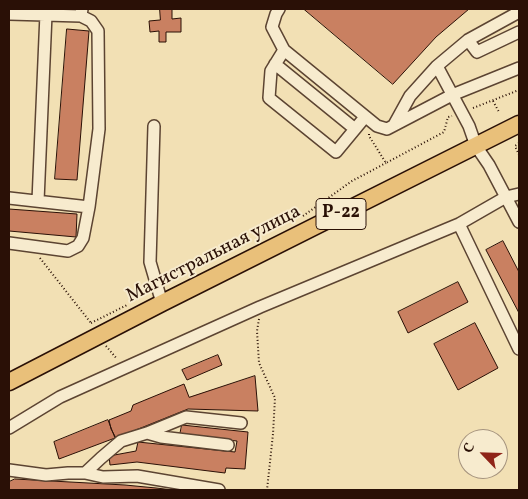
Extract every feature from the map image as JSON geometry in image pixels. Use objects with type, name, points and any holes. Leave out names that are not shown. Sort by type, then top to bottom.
[{"type":"highway","name":"Магистральная улица","points":[[9,382],[94,329],[162,303],[519,124]]},
{"type":"street","points":[[9,14],[82,12],[98,31],[98,129],[89,207],[83,238],[78,246],[68,251],[9,243]]},
{"type":"street","points":[[274,12],[272,27],[284,50],[377,126],[388,129],[452,95],[519,68]]},
{"type":"street","points":[[394,125],[410,96],[437,66],[468,40],[519,12]]},
{"type":"street","points":[[38,201],[46,14]]},
{"type":"street","points":[[468,40],[477,52],[519,32]]},
{"type":"street","points":[[284,50],[271,71],[269,98],[336,152],[355,130],[368,119]]},
{"type":"street","points":[[275,64],[355,130]]},
{"type":"street","points":[[437,66],[469,126],[476,146],[489,165],[519,222]]},
{"type":"street","points":[[154,126],[150,262],[162,303]]},
{"type":"street","points":[[9,428],[60,397],[260,307],[459,224],[506,197],[519,194]]},
{"type":"street","points":[[9,198],[89,207]]},
{"type":"street","points":[[459,224],[519,349]]},
{"type":"street","points":[[85,473],[121,441],[186,417],[241,423]]},
{"type":"street","points":[[146,433],[161,437],[228,445]]},
{"type":"street","points":[[9,470],[46,475],[85,473],[103,477],[137,476],[219,490]]},
{"type":"path","points":[[300,219],[352,181],[444,132],[448,117],[519,90]]},
{"type":"path","points":[[493,101],[499,112]]},
{"type":"path","points":[[368,119],[369,136],[386,163]]},
{"type":"path","points":[[515,142],[518,144],[515,146],[519,154]]},
{"type":"path","points":[[31,246],[125,368]]},
{"type":"path","points":[[94,329],[133,302]]},
{"type":"path","points":[[260,307],[257,330],[259,363],[275,398],[267,490]]},
{"type":"building","points":[[160,9],[172,9],[172,19],[181,18],[181,32],[166,32],[166,42],[159,42],[159,31],[150,32],[149,21],[160,20]]},
{"type":"building","points":[[304,9],[469,9],[436,37],[393,84]]},
{"type":"building","points":[[67,29],[89,31],[77,180],[55,179]]},
{"type":"building","points":[[9,209],[77,214],[76,237],[9,231]]},
{"type":"building","points":[[503,241],[519,272],[519,313],[486,250]]},
{"type":"building","points":[[458,282],[468,302],[408,333],[398,312]]},
{"type":"building","points":[[475,323],[498,368],[458,390],[434,344]]},
{"type":"building","points":[[218,355],[222,365],[187,380],[182,370]]},
{"type":"building","points":[[255,376],[258,411],[188,409],[116,438],[111,429],[109,420],[131,411],[133,405],[184,384],[189,397]]},
{"type":"building","points":[[108,420],[115,438],[59,459],[54,442]]},
{"type":"building","points":[[182,425],[248,432],[245,469],[226,468],[225,473],[137,462],[110,465],[109,456],[136,451],[138,442],[235,452],[237,441],[180,435]]},
{"type":"building","points":[[15,479],[125,485],[173,490],[9,490],[9,482]]}]
